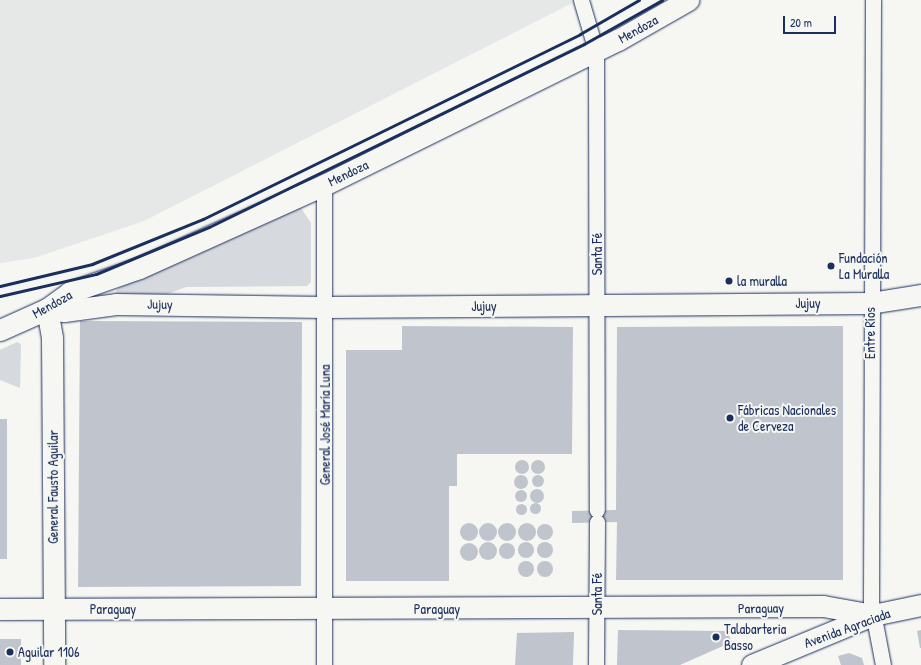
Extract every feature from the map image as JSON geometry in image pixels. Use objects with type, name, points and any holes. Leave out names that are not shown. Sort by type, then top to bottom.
[{"type":"street","name":"Santa Fé","points":[[581,0],[596,51],[596,665]]},
{"type":"street","name":"Mendoza","points":[[0,330],[47,309],[70,292],[139,268],[324,185],[596,51],[688,0]]},
{"type":"street","name":"Entre Ríos","points":[[874,0],[870,303],[873,615],[883,665]]},
{"type":"street","name":"General José María Luna","points":[[324,185],[324,665]]},
{"type":"street","name":"Jujuy","points":[[47,309],[64,311],[116,304],[325,307],[870,303],[921,295]]},
{"type":"street","name":"General Fausto Aguilar","points":[[47,309],[52,338],[54,665]]},
{"type":"street","name":"Avenida Agraciada","points":[[752,665],[873,615],[921,604]]},
{"type":"street","name":"Paraguay","points":[[0,609],[597,609],[823,606],[873,615]]},
{"type":"shaded area","points":[[0,0],[578,0],[144,221],[34,258],[0,263]]},
{"type":"shaded area","points":[[295,207],[301,208],[311,223],[311,282],[307,286],[186,287],[165,295],[114,295],[118,288]]},
{"type":"shaded area","points":[[17,342],[21,344],[20,388],[0,380],[0,350]]},
{"type":"building","points":[[80,321],[302,322],[301,586],[78,587]]},
{"type":"building","points":[[402,326],[573,327],[572,454],[457,454],[457,486],[449,486],[449,581],[346,581],[346,350],[402,350]]},
{"type":"building","name":"Fábricas Nacionales de Cerveza","points":[[843,326],[843,580],[616,580],[617,522],[572,523],[572,511],[616,510],[617,327]]},
{"type":"building","points":[[0,419],[7,419],[7,559],[0,559]]},
{"type":"building","points":[[519,460],[525,460],[529,464],[529,470],[525,474],[519,474],[515,470],[515,464]]},
{"type":"building","points":[[538,460],[543,462],[545,467],[543,472],[538,474],[533,472],[531,467],[533,462]]},
{"type":"building","points":[[521,475],[526,477],[528,482],[526,487],[521,489],[516,487],[514,482],[516,477]]},
{"type":"building","points":[[540,475],[543,476],[543,486],[536,487],[533,486],[532,479],[533,476]]},
{"type":"building","points":[[537,489],[542,491],[544,496],[542,501],[537,503],[532,501],[530,496],[532,491]]},
{"type":"building","points":[[519,490],[523,490],[527,496],[523,502],[519,502],[515,498],[515,494]]},
{"type":"building","points":[[535,502],[539,504],[541,508],[539,512],[535,514],[531,512],[529,508],[531,504]]},
{"type":"building","points":[[519,504],[523,504],[525,505],[525,513],[519,514],[516,511],[516,507]]},
{"type":"building","points":[[469,523],[475,526],[478,532],[475,538],[469,541],[463,538],[460,532],[463,526]]},
{"type":"building","points":[[488,523],[494,526],[497,532],[494,538],[488,541],[482,538],[479,532],[482,526]]},
{"type":"building","points":[[507,523],[513,526],[516,532],[513,538],[507,541],[501,538],[498,532],[501,526]]},
{"type":"building","points":[[527,523],[533,526],[536,532],[533,538],[527,541],[521,538],[518,532],[521,526]]},
{"type":"building","points":[[542,524],[548,524],[553,529],[551,538],[548,540],[542,540],[537,535],[537,529]]},
{"type":"building","points":[[488,542],[494,545],[497,551],[494,557],[488,560],[482,557],[479,551],[482,545]]},
{"type":"building","points":[[526,542],[532,544],[534,550],[532,556],[526,558],[520,556],[518,550],[520,544]]},
{"type":"building","points":[[545,542],[551,544],[553,550],[551,556],[545,558],[539,556],[537,550],[539,544]]},
{"type":"building","points":[[469,543],[475,546],[478,552],[475,558],[469,561],[463,558],[460,552],[463,546]]},
{"type":"building","points":[[504,543],[510,543],[515,548],[513,557],[510,559],[504,559],[499,554],[499,548]]},
{"type":"building","points":[[523,561],[529,561],[534,566],[532,575],[529,577],[523,577],[518,572],[518,566]]},
{"type":"building","points":[[545,561],[551,563],[553,569],[551,575],[545,577],[539,575],[537,569],[539,563]]},
{"type":"building","points":[[618,630],[727,631],[732,642],[680,665],[617,665]]},
{"type":"building","points":[[921,630],[921,648],[920,648],[917,631]]},
{"type":"building","points":[[574,632],[573,665],[515,665],[517,633]]},
{"type":"building","name":"Aguilar 1106","points":[[0,639],[21,639],[21,665],[0,665]]},
{"type":"building","points":[[849,653],[862,658],[864,665],[841,665],[838,656]]},
{"type":"railway","points":[[0,286],[92,264],[203,219],[580,34],[639,0]]},
{"type":"railway","points":[[0,296],[96,274],[209,227],[584,44],[662,0]]},
{"type":"place","name":"Fundación La Muralla","points":[[831,266]]},
{"type":"place","name":"la muralla","points":[[729,281]]},
{"type":"place","name":"Fábricas Nacionales de Cerveza","points":[[730,418]]},
{"type":"place","name":"Talabarteria Basso","points":[[716,637]]},
{"type":"place","name":"Aguilar 1106","points":[[10,652]]}]
